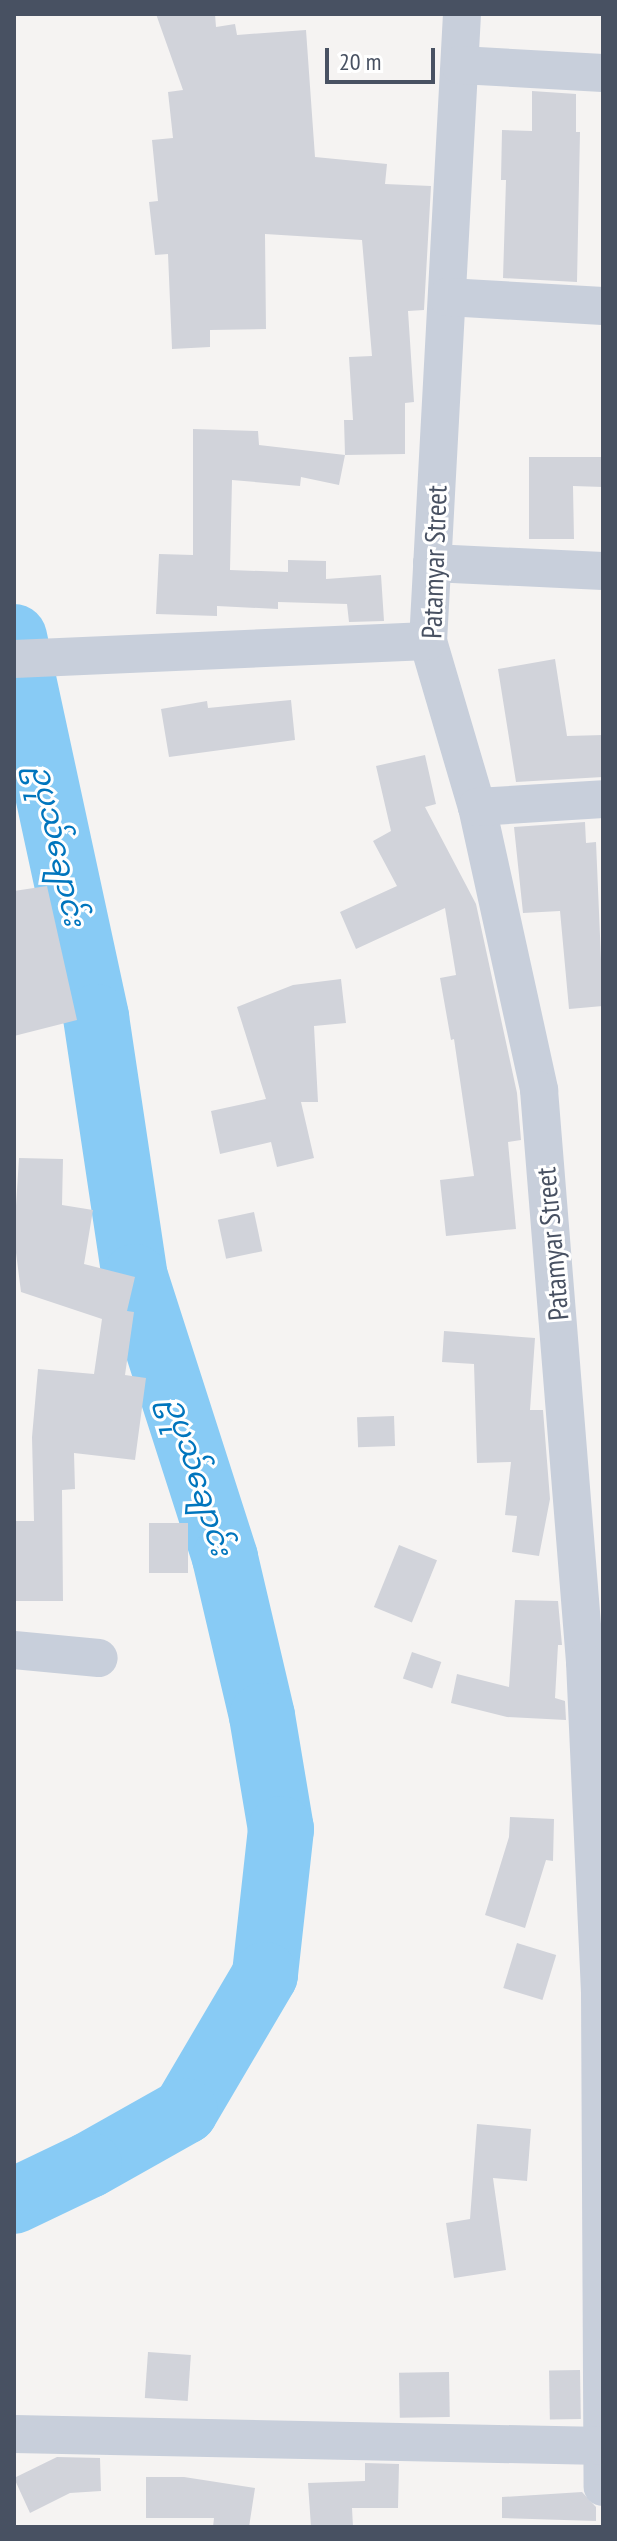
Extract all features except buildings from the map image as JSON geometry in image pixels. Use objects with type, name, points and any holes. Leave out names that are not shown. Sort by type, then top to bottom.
[{"type":"street","name":"Patamyar Street","points":[[462,14],[428,641],[477,807],[539,1090],[583,1630],[600,1995],[603,2487]]},
{"type":"street","points":[[460,65],[603,73]]},
{"type":"street","points":[[447,297],[603,306]]},
{"type":"street","points":[[432,563],[603,571]]},
{"type":"street","points":[[14,659],[428,641]]},
{"type":"street","points":[[477,807],[603,799]]},
{"type":"street","points":[[14,1650],[99,1658]]},
{"type":"street","points":[[14,2434],[603,2446]]},
{"type":"waterway","name":"ဥပုသ်ချောင်း","points":[[14,637],[96,1017],[135,1277],[225,1558],[262,1716],[281,1829],[265,1975],[185,2111],[89,2165],[14,2201]]}]
